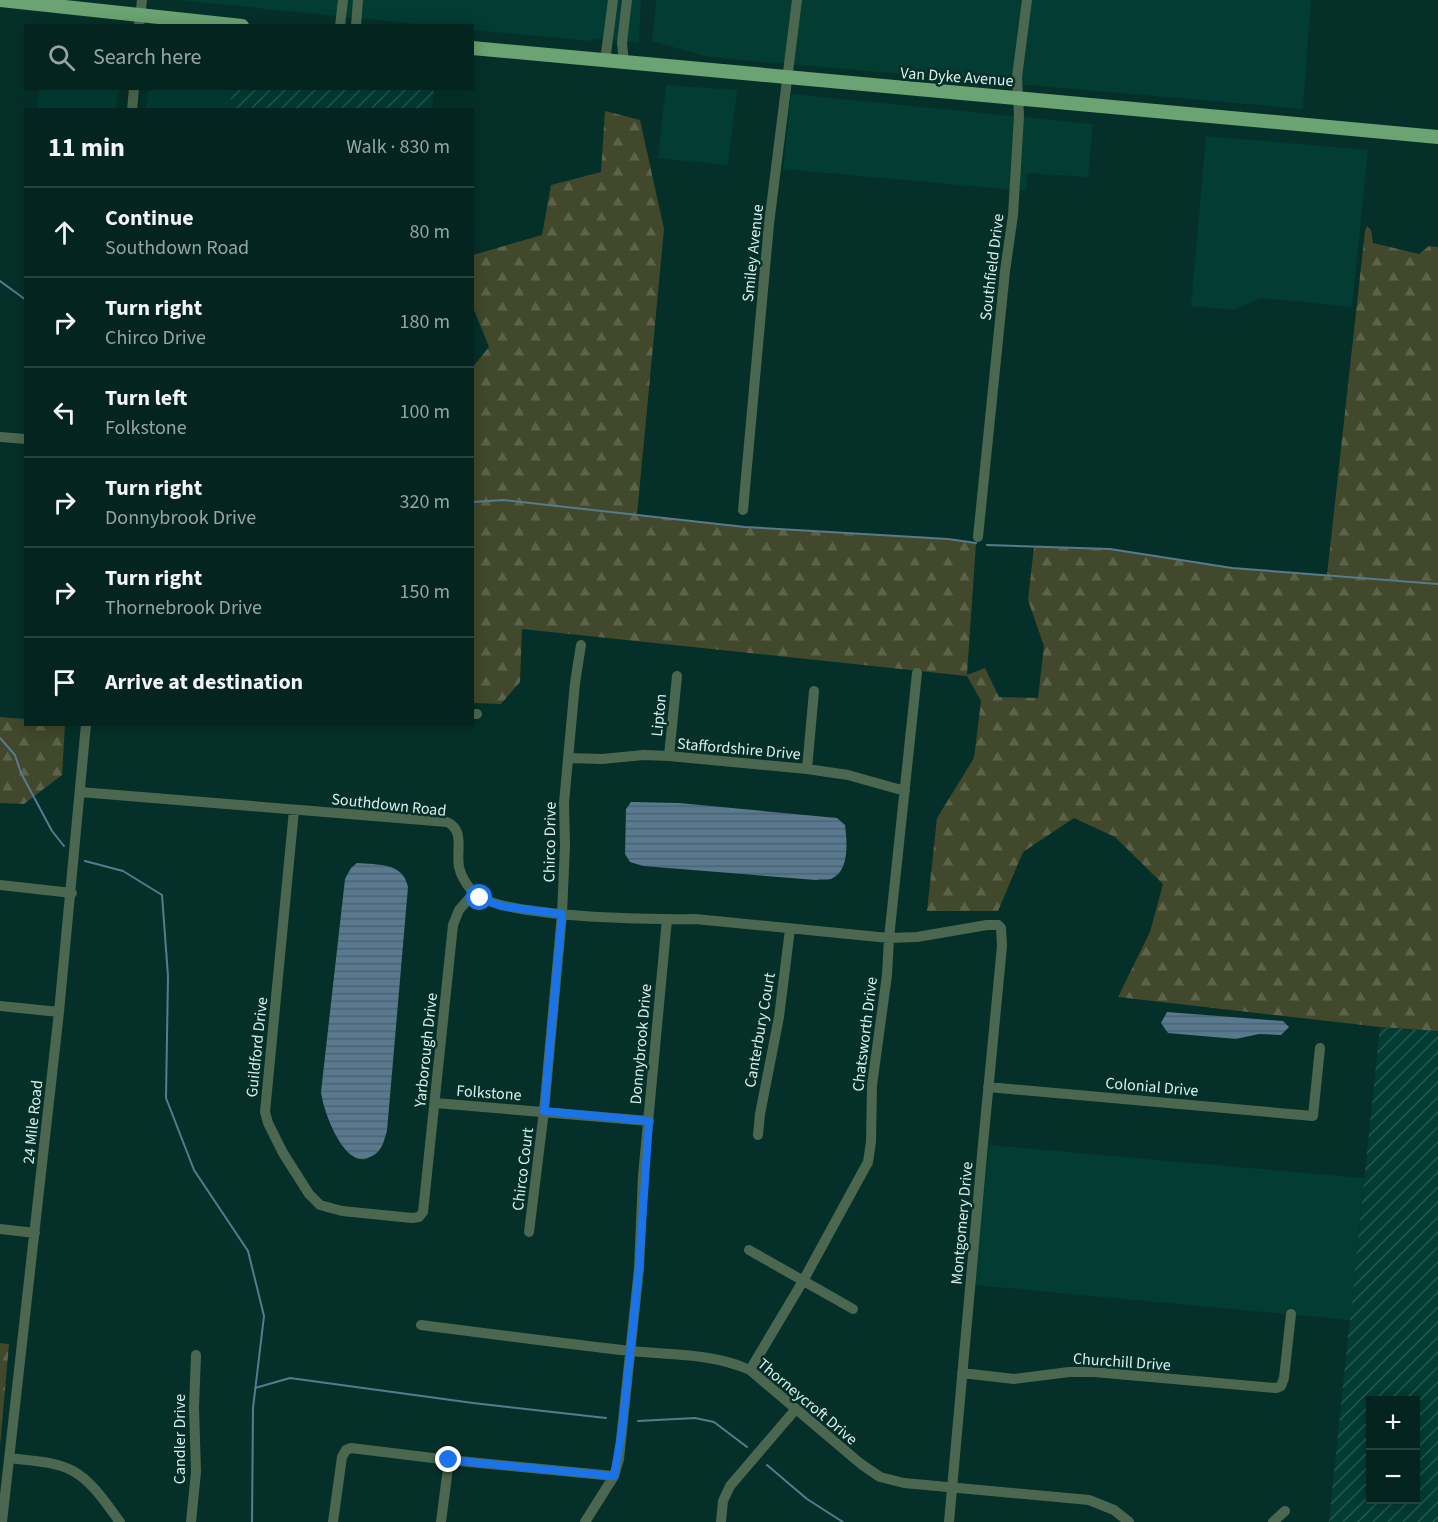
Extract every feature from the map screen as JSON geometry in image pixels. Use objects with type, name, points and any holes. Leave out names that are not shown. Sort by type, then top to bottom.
[{"type":"main road","points":[[0,0],[21,1],[140,20],[209,24]]},
{"type":"main road","name":"Van Dyke Avenue","points":[[474,48],[1438,138]]},
{"type":"street","points":[[140,20],[142,0]]},
{"type":"street","points":[[340,24],[343,0]]},
{"type":"street","points":[[356,24],[358,0]]},
{"type":"street","points":[[605,61],[613,0]]},
{"type":"street","points":[[624,63],[622,43],[627,0]]},
{"type":"street","name":"Smiley Avenue","points":[[742,510],[769,224],[796,0]]},
{"type":"street","name":"Southfield Drive","points":[[978,537],[1005,271],[1013,215],[1019,116],[1017,77],[1027,0]]},
{"type":"street","points":[[132,108],[134,90]]},
{"type":"street","points":[[0,437],[24,440]]},
{"type":"street","name":"Chirco Drive","points":[[544,1111],[562,914],[565,861],[564,803],[581,645]]},
{"type":"street","name":"Chatsworth Drive","points":[[750,1370],[803,1281],[868,1162],[871,1142],[872,1085],[887,975],[917,673]]},
{"type":"street","name":"Lipton","points":[[669,756],[677,676]]},
{"type":"street","points":[[807,769],[814,691]]},
{"type":"street","name":"24 Mile Road","points":[[2,1522],[60,1012],[86,726]]},
{"type":"street","name":"Staffordshire Drive","points":[[568,758],[669,756],[807,769],[848,775],[905,791]]},
{"type":"street","name":"Southdown Road","points":[[80,792],[433,820],[452,824],[458,833],[460,870],[474,894]]},
{"type":"street","name":"Guildford Drive","points":[[294,810],[265,1105],[268,1123],[304,1185],[320,1205],[342,1212],[412,1218],[422,1215]]},
{"type":"street","points":[[0,885],[72,893]]},
{"type":"street","points":[[474,894],[501,906],[562,914],[667,919],[695,918],[889,938]]},
{"type":"street","name":"Yarborough Drive","points":[[422,1215],[425,1209],[453,925],[459,910],[474,894]]},
{"type":"street","name":"Donnybrook Drive","points":[[585,1522],[614,1476],[619,1459],[639,1268],[667,919]]},
{"type":"street","name":"Montgomery Drive","points":[[889,938],[917,937],[987,925],[998,926],[1003,935],[949,1522]]},
{"type":"street","name":"Canterbury Court","points":[[758,1135],[779,1017],[790,929]]},
{"type":"street","points":[[0,1006],[60,1012]]},
{"type":"street","name":"Colonial Drive","points":[[988,1087],[1313,1116],[1320,1048]]},
{"type":"street","name":"Folkstone","points":[[435,1103],[649,1121]]},
{"type":"street","name":"Chirco Court","points":[[529,1232],[544,1111]]},
{"type":"street","points":[[0,1229],[35,1233]]},
{"type":"street","points":[[750,1250],[853,1309]]},
{"type":"street","name":"Churchill Drive","points":[[962,1372],[1014,1379],[1069,1372],[1094,1372],[1274,1388],[1281,1386],[1284,1378],[1292,1314]]},
{"type":"street","name":"Thorneycroft Drive","points":[[421,1325],[715,1359],[750,1370],[795,1410],[880,1477],[904,1483],[1089,1500],[1114,1509],[1129,1522]]},
{"type":"street","name":"Candler Drive","points":[[191,1522],[196,1472],[194,1407],[196,1356]]},
{"type":"street","points":[[721,1522],[723,1501],[730,1486],[795,1410]]},
{"type":"street","points":[[333,1522],[342,1457],[346,1450],[354,1448],[614,1476]]},
{"type":"street","points":[[9,1458],[48,1463],[72,1471],[98,1493],[120,1522]]},
{"type":"street","points":[[441,1522],[449,1460]]},
{"type":"street","points":[[1273,1522],[1285,1511]]},
{"type":"shaded area","points":[[178,0],[641,0],[639,43],[474,30],[474,24],[417,24]]},
{"type":"shaded area","points":[[656,0],[1311,0],[1303,109],[707,57],[652,41]]},
{"type":"shaded area","points":[[666,85],[737,90],[728,165],[658,158]]},
{"type":"shaded area","points":[[39,90],[119,90],[116,108],[37,108]]},
{"type":"shaded area","points":[[148,90],[232,90],[230,108],[145,108]]},
{"type":"shaded area","points":[[232,90],[434,90],[432,108],[230,108]]},
{"type":"shaded area","points":[[791,94],[1093,124],[1088,177],[1028,173],[1026,191],[783,169]]},
{"type":"shaded area","points":[[1206,136],[1368,150],[1352,307],[1262,298],[1233,310],[1191,306]]},
{"type":"shaded area","points":[[1380,1027],[1438,1031],[1438,1522],[1329,1522]]},
{"type":"shaded area","points":[[989,1145],[1364,1178],[1350,1320],[974,1285]]},
{"type":"green space","points":[[605,111],[640,120],[664,229],[637,515],[745,527],[948,539],[976,543],[967,675],[985,668],[999,697],[1038,698],[1044,646],[1028,600],[1034,547],[1110,549],[1232,568],[1327,575],[1365,231],[1367,226],[1371,230],[1373,243],[1419,254],[1429,246],[1438,247],[1438,1031],[1380,1027],[1118,997],[1150,932],[1163,884],[1115,837],[1074,818],[1023,852],[998,911],[927,911],[937,818],[974,758],[981,701],[967,676],[522,629],[520,682],[501,704],[474,703],[474,366],[489,347],[474,310],[474,255],[542,235],[551,185],[601,172]]},
{"type":"green space","points":[[0,717],[24,719],[24,726],[65,726],[62,775],[24,804],[0,803]]},
{"type":"green space","points":[[0,1343],[9,1344],[0,1446]]},
{"type":"water","points":[[631,802],[679,803],[837,818],[845,825],[844,863],[837,875],[831,879],[816,880],[643,866],[630,862],[625,854],[626,809]]},
{"type":"water","points":[[357,863],[388,866],[395,869],[401,873],[408,887],[387,1131],[379,1151],[365,1159],[357,1158],[349,1153],[341,1144],[325,1111],[321,1092],[345,879]]},
{"type":"water","points":[[1167,1012],[1283,1021],[1289,1027],[1281,1035],[1259,1034],[1236,1039],[1168,1033],[1161,1023]]},
{"type":"waterway","points":[[0,281],[24,299]]},
{"type":"waterway","points":[[474,502],[503,500],[745,527],[948,539],[976,543]]},
{"type":"waterway","points":[[987,545],[1110,549],[1232,568],[1438,584]]},
{"type":"waterway","points":[[0,738],[15,755],[21,773],[52,831],[64,846]]},
{"type":"waterway","points":[[85,861],[123,871],[162,895],[168,976],[166,1098],[194,1170],[248,1251],[264,1316],[253,1408],[252,1522]]},
{"type":"waterway","points":[[255,1388],[290,1378],[473,1403],[606,1418]]},
{"type":"waterway","points":[[638,1421],[695,1418],[714,1422],[747,1447]]},
{"type":"waterway","points":[[767,1465],[807,1499],[843,1522]]},
{"type":"route","points":[[449,1460],[614,1476],[619,1459],[639,1268],[649,1121],[544,1111],[562,914],[514,909],[480,898]]}]
